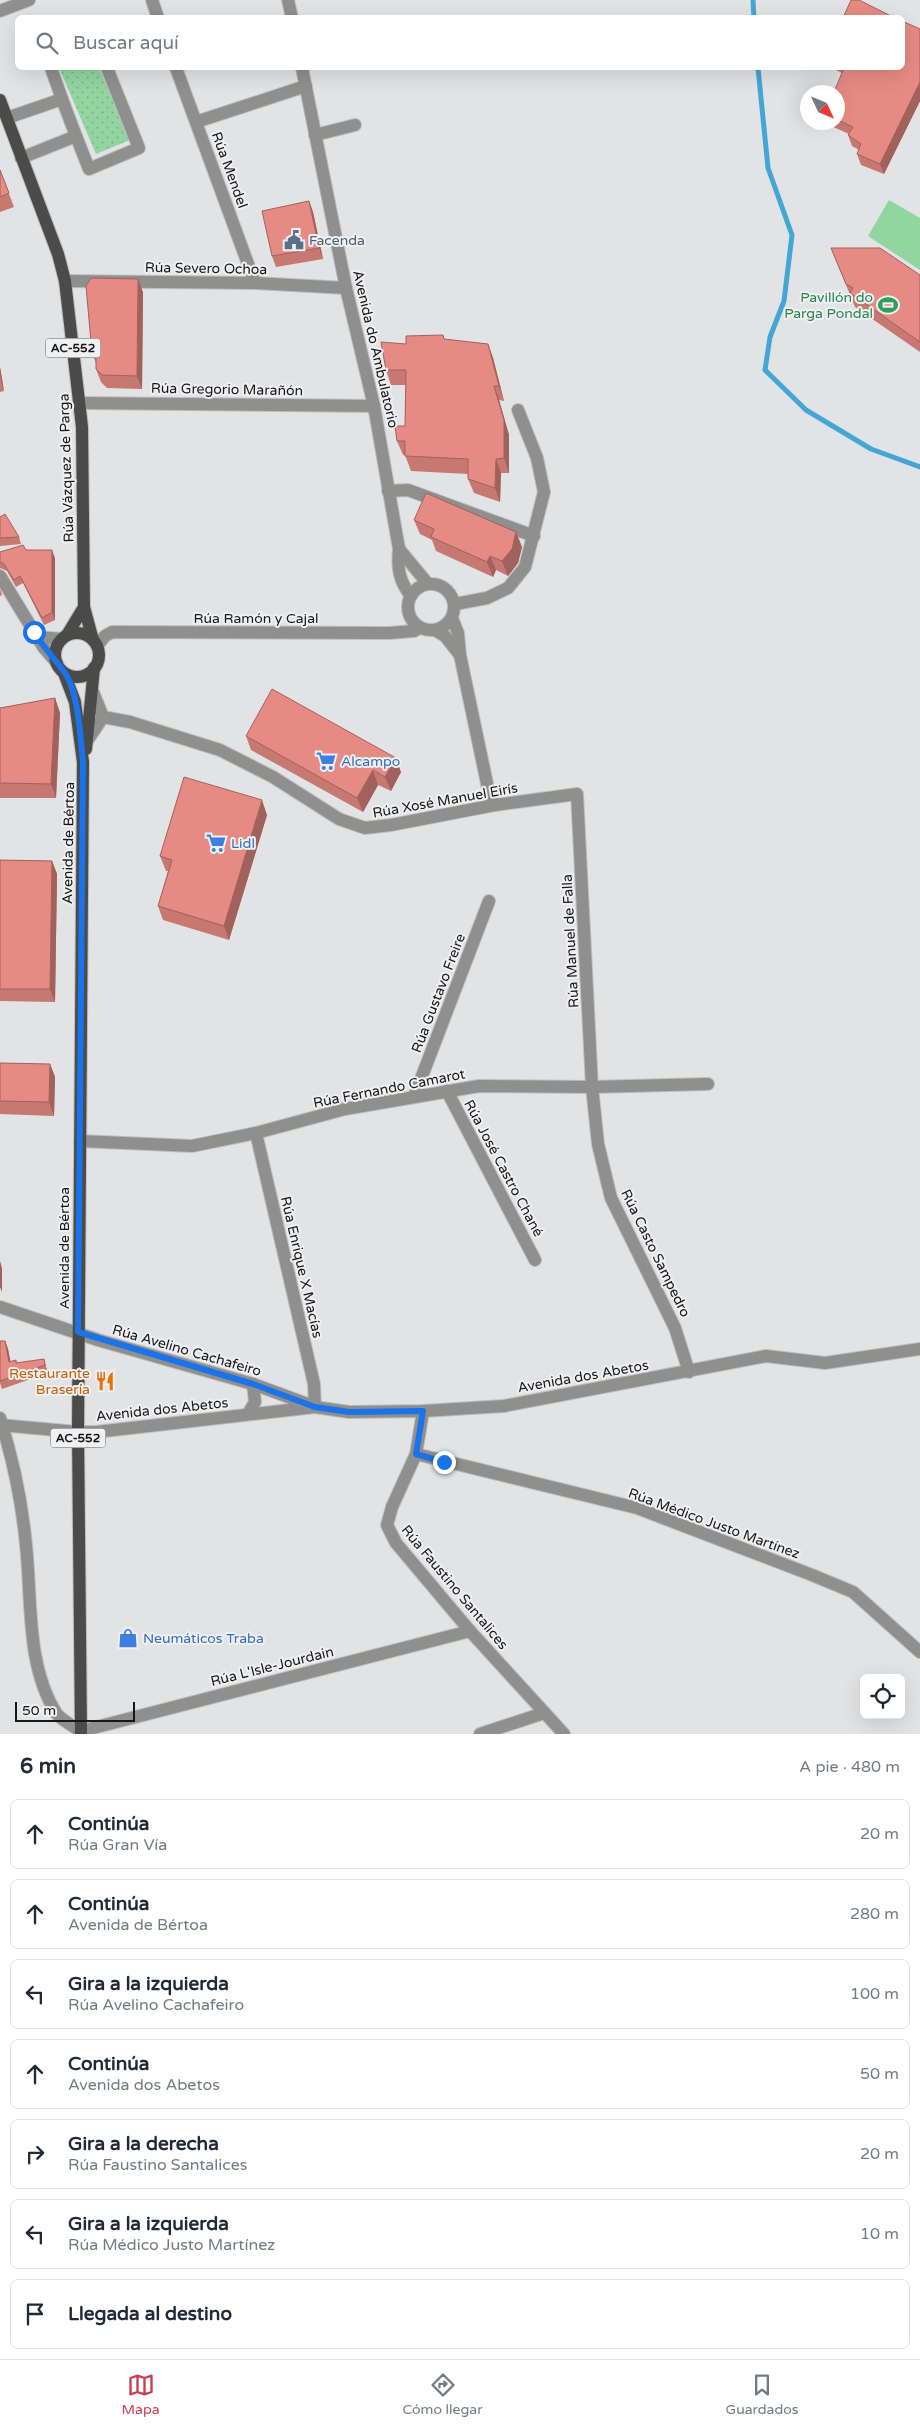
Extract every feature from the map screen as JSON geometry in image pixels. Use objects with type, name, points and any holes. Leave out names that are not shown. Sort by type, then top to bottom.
[{"type":"main road","name":"Rúa Vázquez de Parga","points":[[0,100],[58,254],[64,281],[80,403],[83,457],[84,607],[95,643]]},
{"type":"main road","points":[[84,607],[56,650],[61,668],[70,676],[83,676],[94,668]]},
{"type":"main road","points":[[64,637],[80,633],[95,643]]},
{"type":"main road","name":"AC-552","points":[[94,668],[98,661],[95,643]]},
{"type":"main road","name":"Avenida de Bértoa","points":[[61,668],[75,702],[83,762],[78,1332],[81,1732]]},
{"type":"main road","name":"Avenida de Bértoa","points":[[83,762],[87,741],[94,668]]},
{"type":"street","points":[[0,11],[29,0]]},
{"type":"street","points":[[152,0],[157,15]]},
{"type":"street","points":[[288,0],[291,15]]},
{"type":"street","points":[[52,70],[89,169],[139,148],[108,70]]},
{"type":"street","name":"Rúa Mendel","points":[[177,70],[255,283]]},
{"type":"street","name":"Avenida do Ambulatorio","points":[[302,70],[346,288],[374,406],[399,549],[398,559],[401,584],[410,596]]},
{"type":"street","points":[[196,122],[306,86]]},
{"type":"street","points":[[7,118],[62,99]]},
{"type":"street","points":[[316,135],[355,125]]},
{"type":"street","points":[[21,158],[76,136]]},
{"type":"street","name":"Rúa Severo Ochoa","points":[[64,281],[255,283],[346,288]]},
{"type":"street","name":"Rúa Gregorio Marañón","points":[[80,403],[374,406]]},
{"type":"street","points":[[455,604],[487,598],[508,588],[525,567],[544,492],[537,458],[518,410]]},
{"type":"street","points":[[388,491],[408,490],[534,536]]},
{"type":"street","name":"Avenida do Ambulatorio","points":[[399,549],[428,584]]},
{"type":"street","points":[[0,576],[37,637],[61,668]]},
{"type":"street","points":[[436,630],[447,624],[452,618],[455,604],[453,597],[443,586],[428,584],[415,590],[410,596],[408,603],[410,616],[420,628],[436,630],[445,636],[460,655]]},
{"type":"street","points":[[452,618],[458,633],[460,655],[489,793],[494,805]]},
{"type":"street","name":"Rúa Ramón y Cajal","points":[[95,643],[112,632],[389,633],[414,631],[420,628]]},
{"type":"street","points":[[37,637],[64,637]]},
{"type":"street","points":[[87,741],[103,717],[92,692]]},
{"type":"street","name":"Rúa Xosé Manuel Eirís","points":[[103,717],[130,722],[220,750],[273,777],[339,820],[365,828],[391,826],[494,805],[577,794]]},
{"type":"street","name":"Rúa Manuel de Falla","points":[[577,794],[592,1087]]},
{"type":"street","name":"Rúa Gustavo Freire","points":[[414,1097],[489,900]]},
{"type":"street","name":"Rúa Fernando Camarot","points":[[80,1141],[192,1146],[256,1133],[346,1109],[478,1086],[592,1087],[708,1084]]},
{"type":"street","name":"Rúa Casto Sampedro","points":[[592,1087],[598,1144],[611,1198],[675,1328],[688,1372]]},
{"type":"street","name":"Rúa José Castro Chané","points":[[447,1090],[535,1260]]},
{"type":"street","name":"Rúa Enrique X Macías","points":[[256,1133],[314,1384],[315,1407]]},
{"type":"street","name":"Rúa Avelino Cachafeiro","points":[[0,1307],[253,1384],[315,1407]]},
{"type":"street","name":"Avenida dos Abetos","points":[[1,1423],[78,1432],[315,1407],[349,1412],[423,1411],[504,1406],[766,1356],[825,1363],[920,1349]]},
{"type":"street","name":"Avenida dos Abetos","points":[[248,1414],[255,1402],[253,1384]]},
{"type":"street","name":"Rúa Faustino Santalices","points":[[423,1411],[416,1454],[392,1507],[387,1525],[396,1543],[470,1631],[564,1734]]},
{"type":"street","points":[[1,1423],[15,1477],[26,1543],[35,1658],[40,1679],[57,1715],[81,1732]]},
{"type":"street","name":"Rúa Médico Justo Martínez","points":[[416,1454],[637,1508],[812,1575],[853,1592],[920,1652]]},
{"type":"street","name":"Rúa L'Isle-Jourdain","points":[[81,1732],[470,1631]]},
{"type":"street","points":[[480,1734],[544,1713]]},
{"type":"green space","points":[[60,70],[100,70],[130,140],[96,154]]},
{"type":"green space","points":[[889,200],[920,218],[920,270],[868,236]]},
{"type":"building","points":[[851,0],[859,0],[889,15],[844,15]]},
{"type":"building","points":[[905,22],[920,29],[920,82],[880,164],[857,154],[861,144],[848,135],[853,127],[845,123],[845,85],[837,85],[843,70],[905,70]]},
{"type":"building","points":[[0,170],[9,193],[0,197]]},
{"type":"building","name":"Facenda","points":[[309,201],[319,248],[272,256],[262,211]]},
{"type":"building","name":"Pavillón do Parga Pondal","points":[[831,248],[880,248],[920,275],[920,342],[850,293],[853,288],[846,284]]},
{"type":"building","points":[[91,278],[138,279],[137,376],[102,375],[96,369],[96,353],[92,353],[86,286]]},
{"type":"building","points":[[443,335],[444,339],[488,344],[499,386],[494,386],[504,420],[504,458],[496,459],[495,488],[468,479],[468,459],[405,456],[405,441],[397,441],[395,426],[405,426],[406,370],[386,370],[381,342],[406,344],[406,336]]},
{"type":"building","points":[[426,493],[516,532],[512,549],[502,561],[490,556],[487,562],[431,537],[434,529],[414,520]]},
{"type":"building","points":[[5,514],[19,537],[0,538],[0,517]]},
{"type":"building","points":[[23,545],[26,550],[52,550],[52,612],[42,618],[20,576],[14,580],[4,564],[0,562],[0,552]]},
{"type":"building","name":"Alcampo","points":[[272,689],[396,758],[385,777],[373,770],[357,798],[246,736]]},
{"type":"building","points":[[55,698],[51,784],[0,783],[0,708]]},
{"type":"building","name":"Lidl","points":[[184,777],[262,800],[224,926],[158,906],[172,860],[160,856]]},
{"type":"building","points":[[0,860],[52,861],[50,989],[0,989]]},
{"type":"building","points":[[0,1063],[50,1064],[49,1102],[0,1101]]},
{"type":"building","points":[[0,1341],[5,1341],[9,1362],[16,1360],[16,1363],[44,1359],[45,1365],[0,1381]]},
{"type":"waterway","points":[[753,0],[754,15]]},
{"type":"waterway","points":[[758,70],[768,168],[792,235],[784,301],[770,337],[765,370],[806,410],[871,449],[920,467]]},
{"type":"place","name":"Facenda","points":[[294,240]]},
{"type":"place","name":"Pavillón do Parga Pondal","points":[[888,305]]},
{"type":"place","name":"Alcampo","points":[[326,761]]},
{"type":"place","name":"Lidl","points":[[216,843]]},
{"type":"place","name":"Restaurante Brasería","points":[[105,1381]]},
{"type":"place","name":"Neumáticos Traba","points":[[128,1638]]},
{"type":"route","points":[[34,632],[64,673],[71,689],[75,702],[83,762],[78,1332],[98,1340],[253,1384],[315,1407],[332,1411],[423,1411],[416,1454],[444,1462]]}]
